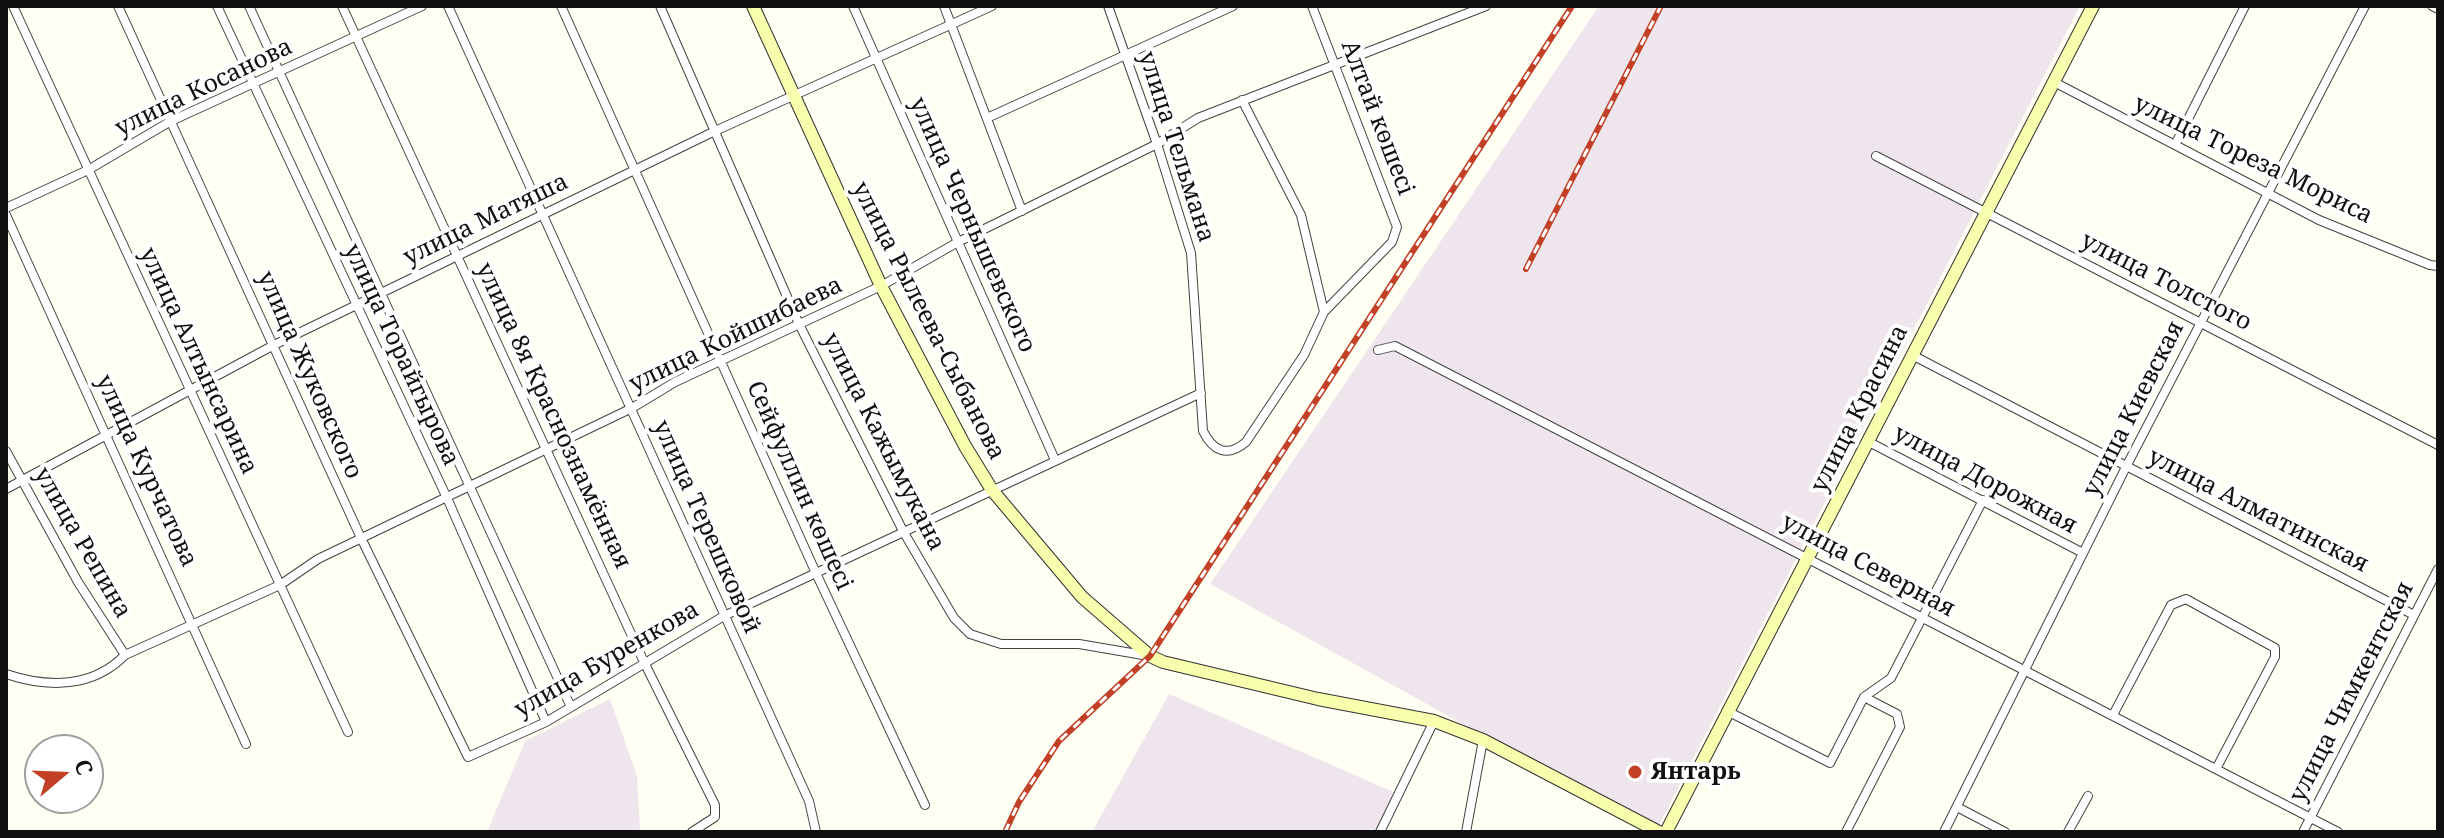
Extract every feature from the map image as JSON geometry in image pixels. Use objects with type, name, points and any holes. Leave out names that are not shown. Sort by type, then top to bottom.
[{"type":"street","name":"улица Алтынсарина","points":[[13,6],[348,732]]},
{"type":"street","name":"улица Жуковского","points":[[118,6],[361,538],[468,757]]},
{"type":"street","name":"улица Торайгырова","points":[[217,6],[447,498],[546,722]]},
{"type":"street","name":"улица Торайгырова","points":[[249,6],[571,707]]},
{"type":"street","name":"улица 8я Краснознамённая","points":[[342,6],[644,662],[715,805],[715,817],[692,832]]},
{"type":"street","name":"улица Косанова","points":[[6,208],[88,170],[171,121],[422,6]]},
{"type":"street","name":"улица Терешковой","points":[[448,6],[809,801],[816,832]]},
{"type":"street","name":"Сейфуллин көшесі","points":[[561,6],[815,571],[925,805]]},
{"type":"street","name":"улица Кажымукана","points":[[660,6],[799,324],[903,531],[954,618],[970,634],[1001,644],[1079,644],[1150,656]]},
{"type":"street","name":"улица Рылеева-Сыбанова","points":[[753,6],[792,98],[881,286],[965,446],[992,490],[1082,597],[1150,656]]},
{"type":"street","name":"улица Чернышевского","points":[[853,6],[1055,460]]},
{"type":"street","points":[[944,6],[1022,211]]},
{"type":"street","name":"улица Матяша","points":[[6,489],[189,388],[457,255],[715,131],[992,6]]},
{"type":"street","name":"улица Тельмана","points":[[1108,6],[1157,144],[1191,253],[1203,431],[1210,446],[1223,452],[1237,450],[1246,442],[1304,355],[1324,312]]},
{"type":"street","points":[[987,118],[1233,6]]},
{"type":"street","name":"Алтай көшесі","points":[[1312,6],[1397,227],[1392,242],[1324,312]]},
{"type":"street","name":"улица Койшибаева","points":[[6,674],[48,684],[85,680],[114,666],[125,655],[280,585],[318,559],[548,450],[720,361],[881,286],[958,242],[1157,144],[1198,118],[1334,62],[1486,6]]},
{"type":"street","name":"улица Красина","points":[[1666,832],[2093,6]]},
{"type":"street","points":[[2175,145],[2245,6]]},
{"type":"street","name":"улица Киевская","points":[[1944,832],[2127,465],[2365,6]]},
{"type":"street","points":[[2432,6],[2438,9]]},
{"type":"street","name":"улица Тореза Мориса","points":[[2054,82],[2344,231],[2438,266]]},
{"type":"street","points":[[1242,100],[1301,215],[1324,312]]},
{"type":"street","name":"улица Толстого","points":[[1876,156],[2438,445]]},
{"type":"street","name":"улица Курчатова","points":[[6,215],[246,744]]},
{"type":"street","name":"улица Северная","points":[[1378,350],[1395,346],[2338,832]]},
{"type":"street","name":"улица Алматинская","points":[[1912,355],[2414,615]]},
{"type":"street","name":"улица Буренкова","points":[[468,757],[546,722],[724,616],[1201,393]]},
{"type":"street","name":"улица Дорожная","points":[[1869,442],[2083,553]]},
{"type":"street","name":"улица Репина","points":[[6,451],[78,582],[125,655]]},
{"type":"street","points":[[1729,712],[1830,763],[1864,697],[1891,678],[1983,500]]},
{"type":"street","name":"улица Чимкентская","points":[[2303,832],[2438,569]]},
{"type":"street","points":[[2113,715],[2175,601],[2186,599],[2270,643],[2276,654],[2216,769]]},
{"type":"street","points":[[1150,656],[1318,699],[1434,721],[1483,740],[1659,832]]},
{"type":"street","points":[[1846,832],[1900,727],[1897,714],[1864,697]]},
{"type":"street","points":[[1380,832],[1434,721]]},
{"type":"street","points":[[1466,832],[1483,740]]},
{"type":"street","points":[[2068,832],[2088,796]]},
{"type":"street","points":[[1957,807],[2005,832]]},
{"type":"shaded area","points":[[1599,6],[2080,6],[1656,831],[1210,584]]},
{"type":"shaded area","points":[[1169,694],[1396,793],[1377,832],[1092,832]]},
{"type":"shaded area","points":[[610,699],[637,776],[640,832],[487,832],[525,741]]},
{"type":"railway","points":[[1005,832],[1019,802],[1059,741],[1150,656],[1572,6]]},
{"type":"railway","points":[[1526,269],[1661,6]]},
{"type":"place","name":"Янтарь","points":[[1635,772]]}]
